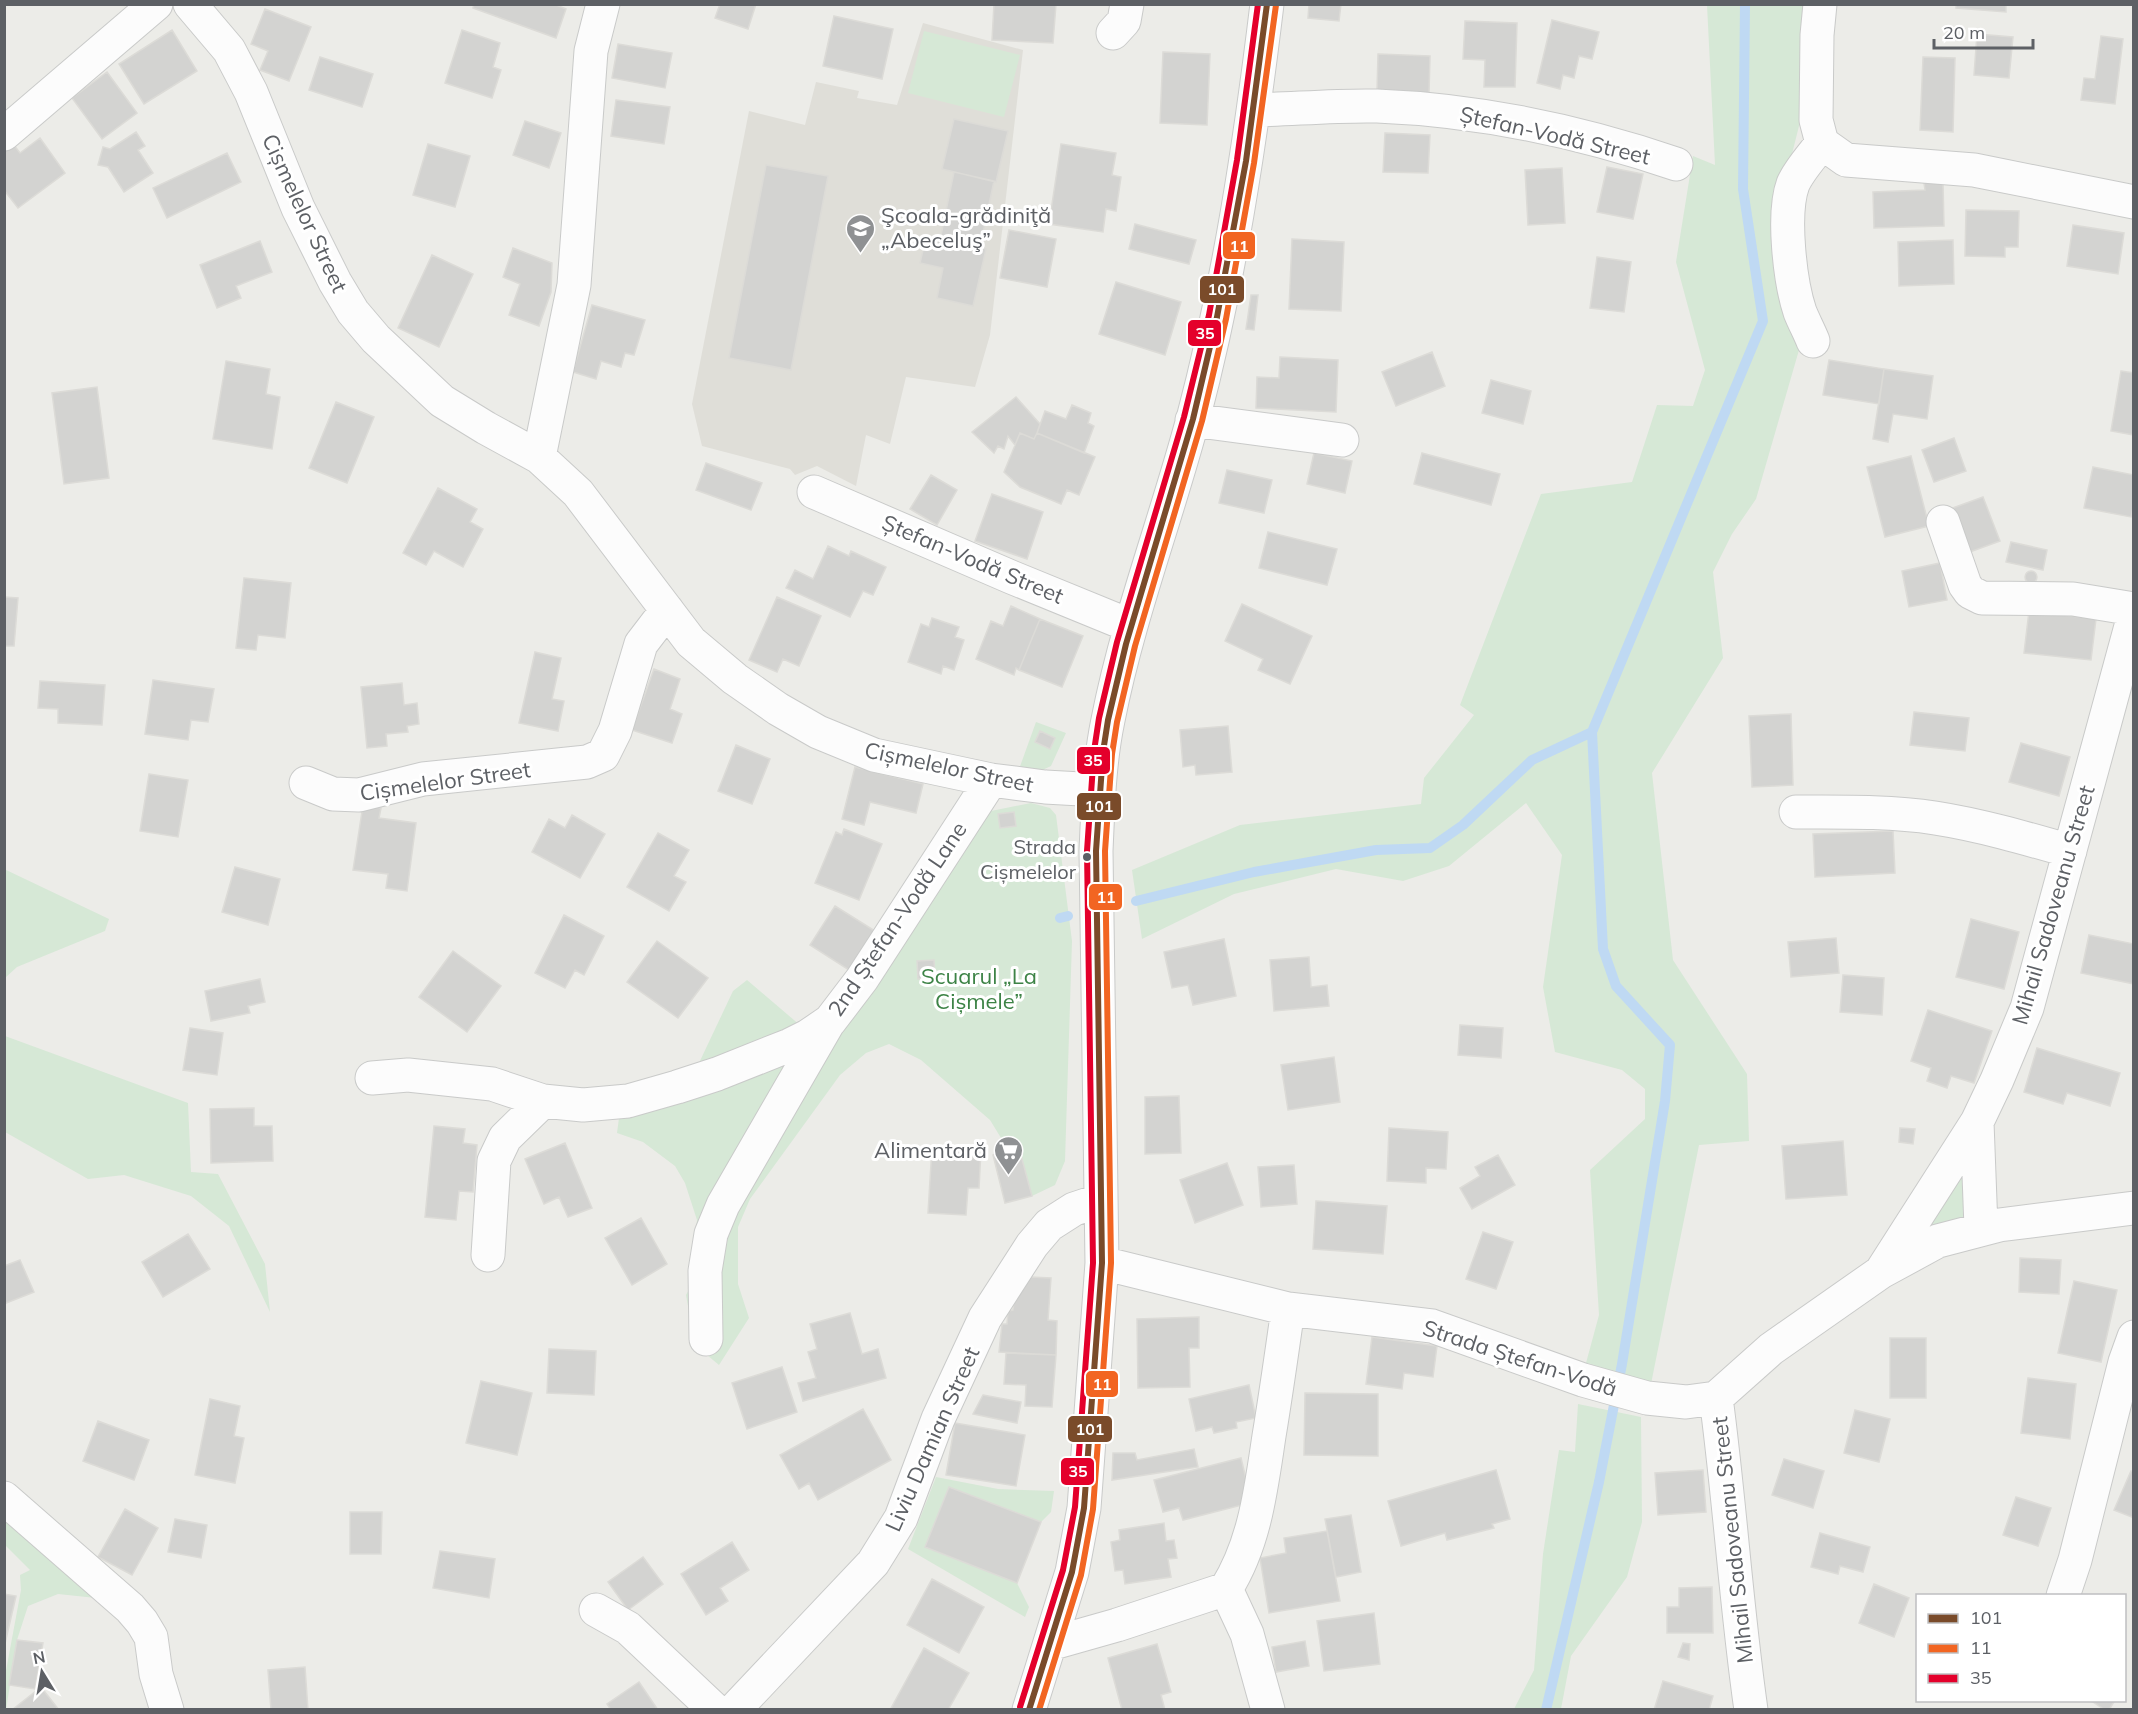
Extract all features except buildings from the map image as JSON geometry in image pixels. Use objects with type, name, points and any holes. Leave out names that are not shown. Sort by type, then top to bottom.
[{"type":"street","points":[[4,134],[156,4]]},
{"type":"street","name":"Cișmelelor Street","points":[[189,4],[229,50],[251,92],[298,208],[335,282],[353,312],[376,339],[442,401],[539,457],[579,494],[691,642],[735,679],[778,709],[818,732],[874,755],[991,780],[1045,787],[1099,790]]},
{"type":"street","points":[[539,457],[574,285],[591,51],[603,4]]},
{"type":"street","points":[[1113,33],[1124,21],[1127,4]]},
{"type":"street","points":[[1029,1710],[1071,1572],[1084,1508],[1102,1263],[1096,851],[1099,790],[1107,723],[1131,626],[1192,420],[1221,306],[1255,110],[1267,4]]},
{"type":"street","points":[[1820,4],[1817,35],[1816,120],[1822,142],[1846,160],[1974,170],[2133,202]]},
{"type":"street","name":"Ștefan-Vodă Street","points":[[1255,110],[1375,106],[1454,111],[1529,124],[1619,145],[1676,164]]},
{"type":"street","points":[[1813,341],[1800,310],[1792,272],[1788,210],[1794,182],[1822,142]]},
{"type":"street","points":[[1192,420],[1342,440]]},
{"type":"street","name":"Ștefan-Vodă Street","points":[[814,492],[1131,626]]},
{"type":"street","points":[[1942,522],[1965,585],[1970,592],[1982,598],[2073,599],[2133,609]]},
{"type":"street","name":"Cișmelelor Street","points":[[306,783],[333,794],[359,795],[423,779],[587,762],[603,755],[615,731],[641,644],[667,610]]},
{"type":"street","name":"Mihail Sadoveanu Street","points":[[1881,1272],[1977,1122],[2027,1008],[2133,615]]},
{"type":"street","name":"2nd Ștefan-Vodă Lane","points":[[372,1078],[408,1075],[492,1084],[543,1101],[583,1105],[628,1101],[707,1077],[767,1055],[807,1036],[830,1021],[862,979],[991,780]]},
{"type":"street","points":[[1796,812],[1872,813],[1934,818],[2012,835],[2070,851]]},
{"type":"street","points":[[706,1340],[705,1271],[711,1234],[723,1205],[830,1021]]},
{"type":"street","points":[[488,1255],[494,1161],[506,1138],[543,1101]]},
{"type":"street","points":[[1977,1122],[1981,1228]]},
{"type":"street","name":"Liviu Damian Street","points":[[734,1710],[873,1563],[901,1518],[938,1419],[985,1318],[1032,1245],[1049,1225],[1074,1209],[1101,1200]]},
{"type":"street","name":"Mihail Sadoveanu Street","points":[[1751,1710],[1738,1611],[1724,1457],[1716,1398],[1771,1349],[1881,1272],[1938,1241],[1981,1228],[2133,1208]]},
{"type":"street","name":"Strada Ștefan-Vodă","points":[[1102,1263],[1288,1309],[1432,1326],[1583,1380],[1647,1398],[1686,1402],[1716,1398]]},
{"type":"street","points":[[1050,1644],[1117,1625],[1226,1589],[1240,1567],[1251,1534],[1261,1490],[1288,1309]]},
{"type":"street","points":[[2063,1594],[2075,1560],[2124,1362],[2133,1337]]},
{"type":"street","points":[[4,1498],[130,1608],[142,1622],[151,1637],[156,1674],[167,1710]]},
{"type":"street","points":[[1226,1589],[1247,1634],[1268,1710]]},
{"type":"street","points":[[596,1610],[628,1628],[715,1710]]},
{"type":"shaded area","name":"Şcoala-grădiniţă „Abeceluş”","points":[[923,23],[1023,50],[990,335],[975,387],[906,377],[890,444],[866,435],[856,486],[817,466],[795,475],[790,469],[702,446],[692,404],[749,111],[805,125],[816,82],[859,91],[857,98],[897,105]]},
{"type":"green space","points":[[1707,5],[1814,5],[1806,98],[1787,174],[1784,282],[1799,350],[1756,499],[1732,534],[1713,572],[1723,658],[1652,773],[1673,960],[1747,1074],[1749,1141],[1699,1145],[1651,1384],[1586,1363],[1599,1315],[1590,1170],[1645,1119],[1645,1089],[1622,1070],[1555,1052],[1543,987],[1562,855],[1526,803],[1449,866],[1403,881],[1336,869],[1234,894],[1142,939],[1132,870],[1240,825],[1421,804],[1424,778],[1474,715],[1460,705],[1541,494],[1632,482],[1657,405],[1693,406],[1705,370],[1676,262],[1693,156],[1715,165]]},
{"type":"green space","points":[[924,31],[1020,55],[1004,117],[908,93]]},
{"type":"green space","points":[[1036,722],[1066,733],[1051,766],[1036,773],[1018,772]]},
{"type":"green space","name":"Scuarul „La Cișmele”","points":[[1031,803],[1050,808],[1056,815],[1072,941],[1065,1161],[1055,1185],[1032,1196],[1019,1148],[1009,1151],[990,1120],[921,1060],[889,1044],[866,1053],[840,1075],[750,1199],[738,1227],[738,1284],[749,1318],[719,1365],[695,1345],[686,1295],[692,1284],[697,1220],[685,1183],[675,1166],[643,1142],[617,1133],[619,1118],[844,1023],[991,811]]},
{"type":"green space","points":[[4,869],[109,919],[105,931],[17,967],[5,978]]},
{"type":"green space","points":[[747,980],[801,1026],[699,1063],[733,991]]},
{"type":"green space","points":[[5,1036],[188,1103],[191,1172],[218,1174],[265,1264],[270,1312],[229,1226],[191,1196],[124,1175],[88,1179],[5,1132]]},
{"type":"green space","points":[[1968,1154],[1969,1214],[1934,1231],[1916,1230]]},
{"type":"green space","points":[[1578,1404],[1641,1417],[1642,1522],[1627,1577],[1571,1656],[1561,1709],[1514,1709],[1534,1670],[1543,1554],[1559,1450],[1575,1452]]},
{"type":"green space","points":[[936,1477],[998,1489],[1054,1491],[1051,1512],[1041,1522],[926,1547],[1017,1583],[1029,1607],[1025,1617],[908,1549]]},
{"type":"green space","points":[[4,1508],[96,1598],[58,1594],[28,1606],[17,1640],[6,1710],[4,1709],[5,1676],[21,1590],[20,1575],[30,1570],[5,1545]]},
{"type":"waterway","points":[[1546,1710],[1599,1482],[1622,1364],[1665,1101],[1670,1045],[1616,986],[1603,949],[1592,732],[1763,321],[1743,189],[1745,4]]},
{"type":"waterway","points":[[1136,901],[1254,872],[1376,850],[1430,848],[1463,825],[1532,760],[1592,732]]},
{"type":"waterway","points":[[1060,918],[1068,916]]},
{"type":"transit line","name":"35","points":[[1020,1707],[1063,1570],[1075,1507],[1093,1263],[1087,851],[1094,751],[1099,718],[1117,642],[1184,417],[1209,315],[1237,160],[1258,4]]},
{"type":"transit line","name":"101","points":[[1029,1710],[1072,1572],[1084,1508],[1102,1263],[1096,851],[1103,752],[1126,644],[1193,419],[1217,317],[1246,161],[1267,4]]},
{"type":"transit line","name":"11","points":[[1039,1710],[1081,1575],[1093,1509],[1111,1263],[1105,851],[1112,754],[1135,646],[1202,421],[1226,319],[1254,163],[1276,5]]},
{"type":"place","name":"Şcoala-grădiniţă „Abeceluş”","points":[[860,254]]},
{"type":"place","name":"Strada Cișmelelor","points":[[1087,857]]},
{"type":"place","name":"Alimentară","points":[[1008,1176]]}]
